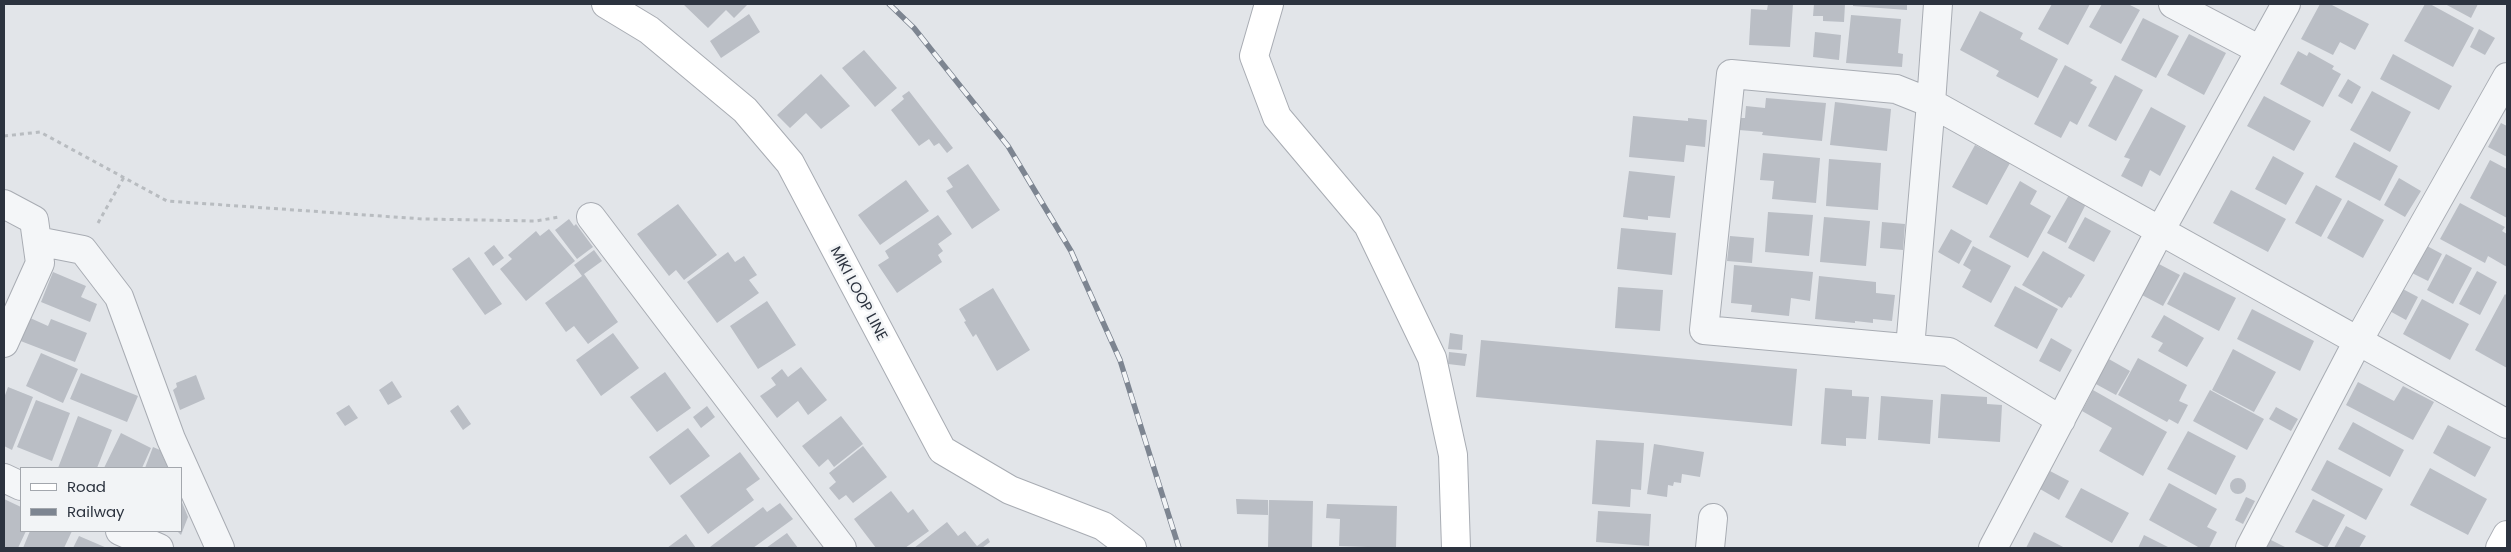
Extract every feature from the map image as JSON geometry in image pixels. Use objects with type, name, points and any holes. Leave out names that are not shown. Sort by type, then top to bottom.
[{"type":"main road","name":"MIKI LOOP LINE","points":[[606,4],[648,30],[745,110],[790,163],[942,450],[1010,490],[1103,526],[1132,548]]},
{"type":"main road","points":[[1269,4],[1254,56],[1277,117],[1368,225],[1432,358],[1453,455],[1456,548]]},
{"type":"main road","points":[[2500,548],[2507,535]]},
{"type":"street","points":[[1910,348],[1938,4]]},
{"type":"street","points":[[2173,4],[2260,50]]},
{"type":"street","points":[[1993,548],[2160,231],[2286,4]]},
{"type":"street","points":[[2061,420],[1949,352],[1704,330],[1731,74],[1896,89],[1931,103],[2507,424]]},
{"type":"street","points":[[2250,548],[2358,341],[2507,78]]},
{"type":"street","points":[[4,204],[34,220],[40,264],[4,344]]},
{"type":"street","points":[[591,218],[842,548]]},
{"type":"street","points":[[37,241],[83,250],[119,297],[171,439],[220,548]]},
{"type":"street","points":[[4,478],[20,486]]},
{"type":"street","points":[[1710,548],[1713,518]]},
{"type":"street","points":[[122,532],[159,548]]},
{"type":"path","points":[[4,136],[40,132],[167,201],[423,219],[536,221],[575,215],[591,218]]},
{"type":"path","points":[[83,250],[124,177]]},
{"type":"building","points":[[683,4],[748,4],[734,18],[726,10],[708,28]]},
{"type":"building","points":[[1768,4],[1793,4],[1790,47],[1749,45],[1751,9],[1767,10]]},
{"type":"building","points":[[1814,4],[1845,4],[1844,22],[1823,21],[1823,16],[1813,16]]},
{"type":"building","points":[[1853,4],[1907,4],[1907,10],[1853,6]]},
{"type":"building","points":[[2052,4],[2090,4],[2068,45],[2038,29]]},
{"type":"building","points":[[2102,4],[2128,4],[2140,10],[2121,44],[2089,27]]},
{"type":"building","points":[[2320,4],[2330,4],[2369,24],[2355,50],[2340,42],[2333,55],[2301,39]]},
{"type":"building","points":[[2425,4],[2430,4],[2474,28],[2453,67],[2404,41]]},
{"type":"building","points":[[2445,4],[2478,4],[2471,18]]},
{"type":"building","points":[[1980,11],[2023,33],[2020,39],[2058,59],[2038,98],[1996,76],[1999,71],[1960,50]]},
{"type":"building","points":[[749,14],[760,32],[721,58],[710,41]]},
{"type":"building","points":[[1851,15],[1901,19],[1898,53],[1903,54],[1902,67],[1846,63]]},
{"type":"building","points":[[2143,18],[2179,36],[2156,78],[2121,60]]},
{"type":"building","points":[[2479,29],[2495,38],[2485,55],[2470,47]]},
{"type":"building","points":[[1815,32],[1841,35],[1839,60],[1813,57]]},
{"type":"building","points":[[2189,34],[2226,53],[2204,95],[2167,75]]},
{"type":"building","points":[[864,50],[897,88],[875,107],[842,68]]},
{"type":"building","points":[[2298,51],[2307,56],[2309,52],[2334,66],[2332,69],[2341,74],[2323,107],[2280,84]]},
{"type":"building","points":[[2393,54],[2452,86],[2439,110],[2380,79]]},
{"type":"building","points":[[2065,65],[2093,80],[2090,83],[2097,87],[2077,125],[2070,121],[2061,138],[2034,124]]},
{"type":"building","points":[[821,74],[850,106],[821,129],[806,113],[790,128],[777,115]]},
{"type":"building","points":[[2115,75],[2143,90],[2116,141],[2088,126]]},
{"type":"building","points":[[2348,79],[2361,87],[2352,104],[2338,96]]},
{"type":"building","points":[[909,91],[953,148],[947,153],[939,143],[934,146],[929,139],[919,146],[891,110],[904,99],[902,96]]},
{"type":"building","points":[[2372,91],[2411,112],[2390,152],[2350,130]]},
{"type":"building","points":[[2264,96],[2311,121],[2294,151],[2247,126]]},
{"type":"building","points":[[1766,98],[1826,103],[1822,141],[1762,135],[1763,132],[1739,130],[1741,118],[1745,118],[1746,106],[1765,108]]},
{"type":"building","points":[[1835,102],[1891,109],[1887,151],[1830,145]]},
{"type":"building","points":[[2151,107],[2186,126],[2160,176],[2150,170],[2142,187],[2121,176],[2130,159],[2124,157]]},
{"type":"building","points":[[1633,116],[1688,121],[1688,118],[1707,120],[1705,147],[1686,145],[1684,162],[1629,157]]},
{"type":"building","points":[[2501,123],[2507,126],[2507,157],[2488,147]]},
{"type":"building","points":[[2354,142],[2398,166],[2380,201],[2335,177]]},
{"type":"building","points":[[1975,145],[2010,163],[1987,205],[1952,187]]},
{"type":"building","points":[[1763,153],[1820,158],[1816,203],[1772,199],[1774,181],[1760,180]]},
{"type":"building","points":[[2273,156],[2304,173],[2286,205],[2255,189]]},
{"type":"building","points":[[1829,159],[1881,163],[1878,210],[1826,206]]},
{"type":"building","points":[[2490,160],[2507,169],[2507,218],[2470,198]]},
{"type":"building","points":[[968,164],[1000,210],[972,229],[946,191],[953,187],[947,178]]},
{"type":"building","points":[[1629,171],[1675,176],[1670,218],[1648,216],[1648,220],[1623,217]]},
{"type":"building","points":[[2399,178],[2421,191],[2405,217],[2384,205]]},
{"type":"building","points":[[906,180],[929,211],[880,245],[858,215]]},
{"type":"building","points":[[2020,181],[2037,191],[2030,204],[2051,216],[2028,258],[1989,237]]},
{"type":"building","points":[[2316,185],[2342,199],[2321,237],[2295,223]]},
{"type":"building","points":[[2231,190],[2286,219],[2268,252],[2213,223]]},
{"type":"building","points":[[2069,195],[2086,204],[2066,243],[2047,233]]},
{"type":"building","points":[[2348,200],[2384,220],[2363,258],[2327,238]]},
{"type":"building","points":[[2460,203],[2505,227],[2502,231],[2507,234],[2507,267],[2488,256],[2485,263],[2440,239]]},
{"type":"building","points":[[678,204],[717,255],[684,280],[676,270],[669,276],[637,234]]},
{"type":"building","points":[[1768,212],[1813,215],[1809,256],[1765,252]]},
{"type":"building","points":[[938,215],[952,234],[938,244],[943,251],[938,255],[942,262],[897,293],[878,265],[889,258],[885,251]]},
{"type":"building","points":[[1824,217],[1870,221],[1866,266],[1820,262]]},
{"type":"building","points":[[2085,217],[2111,231],[2094,262],[2068,248]]},
{"type":"building","points":[[569,219],[574,226],[576,224],[593,247],[577,259],[555,230]]},
{"type":"building","points":[[1882,222],[1905,224],[1903,250],[1880,248]]},
{"type":"building","points":[[1621,228],[1676,233],[1672,275],[1617,269]]},
{"type":"building","points":[[549,229],[575,261],[526,301],[500,269],[512,259],[508,255],[536,231],[540,236]]},
{"type":"building","points":[[1951,229],[1972,241],[1959,264],[1938,252]]},
{"type":"building","points":[[1730,236],[1754,238],[1752,263],[1727,261]]},
{"type":"building","points":[[494,245],[504,258],[493,266],[484,253]]},
{"type":"building","points":[[1973,246],[2011,266],[1991,303],[1962,287],[1971,270],[1963,265]]},
{"type":"building","points":[[2427,246],[2442,254],[2428,281],[2412,273]]},
{"type":"building","points":[[594,250],[602,261],[584,274],[618,322],[588,344],[574,326],[566,332],[545,303],[582,276],[574,265]]},
{"type":"building","points":[[2043,251],[2085,275],[2071,298],[2069,297],[2062,308],[2022,285]]},
{"type":"building","points":[[728,252],[735,262],[744,256],[757,275],[749,280],[759,293],[717,323],[687,282]]},
{"type":"building","points":[[2446,254],[2472,268],[2453,304],[2427,290]]},
{"type":"building","points":[[469,257],[502,304],[485,315],[452,269]]},
{"type":"building","points":[[2157,263],[2180,275],[2163,306],[2140,294]]},
{"type":"building","points":[[1734,265],[1813,272],[1810,301],[1791,298],[1789,316],[1751,312],[1752,305],[1731,303]]},
{"type":"building","points":[[2477,271],[2497,282],[2480,315],[2459,304]]},
{"type":"building","points":[[53,272],[86,286],[81,297],[97,304],[90,322],[41,302]]},
{"type":"building","points":[[2184,272],[2236,298],[2219,331],[2167,304]]},
{"type":"building","points":[[1819,276],[1876,282],[1876,293],[1895,295],[1892,321],[1873,319],[1873,323],[1855,321],[1855,323],[1815,319]]},
{"type":"building","points":[[2015,286],[2058,309],[2037,349],[1994,326]]},
{"type":"building","points":[[1618,287],[1663,290],[1660,331],[1615,328]]},
{"type":"building","points":[[2399,287],[2418,297],[2406,320],[2386,309]]},
{"type":"building","points":[[993,288],[1030,350],[997,371],[976,334],[973,337],[959,309]]},
{"type":"building","points":[[2505,294],[2507,296],[2507,368],[2475,350]]},
{"type":"building","points":[[2422,299],[2469,324],[2450,360],[2403,334]]},
{"type":"building","points":[[767,301],[796,345],[758,369],[730,326]]},
{"type":"building","points":[[2252,309],[2314,341],[2300,371],[2237,339]]},
{"type":"building","points":[[2164,315],[2204,338],[2187,367],[2158,351],[2163,343],[2151,337]]},
{"type":"building","points":[[28,317],[48,326],[51,319],[87,333],[75,362],[18,340]]},
{"type":"building","points":[[613,333],[639,368],[601,396],[576,360]]},
{"type":"building","points":[[1450,333],[1463,335],[1462,350],[1448,349]]},
{"type":"building","points":[[2051,338],[2072,350],[2060,372],[2039,361]]},
{"type":"building","points":[[1481,340],[1797,369],[1792,426],[1476,397]]},
{"type":"building","points":[[2233,349],[2276,372],[2254,412],[2212,390]]},
{"type":"building","points":[[1449,352],[1467,354],[1465,366],[1448,364]]},
{"type":"building","points":[[41,353],[78,369],[63,403],[26,386]]},
{"type":"building","points":[[2107,358],[2130,371],[2116,395],[2094,383]]},
{"type":"building","points":[[2138,358],[2187,385],[2179,401],[2188,405],[2178,424],[2169,419],[2167,422],[2118,395]]},
{"type":"building","points":[[801,367],[827,400],[808,415],[798,401],[777,418],[760,396],[776,385],[771,378],[782,369],[788,377]]},
{"type":"building","points":[[665,372],[691,408],[657,432],[630,397]]},
{"type":"building","points":[[81,373],[138,396],[127,422],[70,399]]},
{"type":"building","points":[[196,375],[205,399],[180,410],[173,390],[177,387],[176,383]]},
{"type":"building","points":[[392,381],[402,397],[388,405],[379,390]]},
{"type":"building","points":[[2358,382],[2394,401],[2403,386],[2434,402],[2413,440],[2346,405]]},
{"type":"building","points":[[8,387],[33,397],[12,450],[4,446],[4,398]]},
{"type":"building","points":[[1825,388],[1852,390],[1852,396],[1869,397],[1866,439],[1846,438],[1846,446],[1821,444]]},
{"type":"building","points":[[2093,390],[2167,432],[2143,476],[2099,451],[2112,428],[2082,411]]},
{"type":"building","points":[[2210,390],[2264,419],[2247,450],[2193,421]]},
{"type":"building","points":[[1941,394],[1987,397],[1987,404],[2002,405],[2000,442],[1938,438]]},
{"type":"building","points":[[1881,396],[1933,400],[1930,444],[1878,440]]},
{"type":"building","points":[[36,400],[70,413],[52,461],[17,447]]},
{"type":"building","points":[[349,405],[358,418],[345,426],[336,413]]},
{"type":"building","points":[[458,405],[471,424],[463,430],[450,411]]},
{"type":"building","points":[[707,406],[715,417],[701,428],[693,417]]},
{"type":"building","points":[[2276,407],[2298,419],[2291,431],[2269,419]]},
{"type":"building","points":[[78,416],[112,430],[97,467],[58,467]]},
{"type":"building","points":[[841,416],[863,444],[834,467],[828,459],[819,467],[802,446]]},
{"type":"building","points":[[2353,422],[2404,450],[2390,477],[2338,449]]},
{"type":"building","points":[[2448,425],[2491,447],[2475,477],[2433,453]]},
{"type":"building","points":[[688,428],[710,456],[670,485],[649,457]]},
{"type":"building","points":[[2188,431],[2236,456],[2216,495],[2167,469]]},
{"type":"building","points":[[121,433],[151,448],[142,467],[104,467]]},
{"type":"building","points":[[1596,440],[1644,443],[1641,490],[1631,489],[1630,507],[1592,504]]},
{"type":"building","points":[[1654,444],[1704,452],[1700,477],[1682,474],[1681,483],[1674,482],[1673,486],[1668,485],[1667,497],[1647,494]]},
{"type":"building","points":[[863,446],[887,477],[853,503],[846,495],[839,500],[829,488],[836,482],[829,473]]},
{"type":"building","points":[[153,447],[160,450],[168,467],[145,467]]},
{"type":"building","points":[[740,452],[760,479],[746,489],[754,500],[708,534],[680,496]]},
{"type":"building","points":[[2327,460],[2383,489],[2366,520],[2311,490]]},
{"type":"building","points":[[2430,468],[2487,499],[2468,535],[2410,505]]},
{"type":"building","points":[[2050,471],[2069,481],[2059,500],[2040,489]]},
{"type":"building","points":[[2235,478],[2241,478],[2246,483],[2244,492],[2235,494],[2230,489],[2230,483]]},
{"type":"building","points":[[2169,483],[2217,509],[2207,527],[2217,532],[2209,548],[2200,548],[2149,520]]},
{"type":"building","points":[[2081,488],[2129,513],[2112,543],[2065,517]]},
{"type":"building","points":[[891,491],[908,513],[913,509],[929,531],[905,548],[876,548],[854,519]]},
{"type":"building","points":[[2246,497],[2255,501],[2243,524],[2235,520]]},
{"type":"building","points":[[4,499],[20,507],[20,532],[26,532],[18,548],[4,548]]},
{"type":"building","points":[[1236,499],[1268,500],[1268,515],[1237,514]]},
{"type":"building","points":[[2313,499],[2345,515],[2327,548],[2295,532]]},
{"type":"building","points":[[1269,500],[1313,501],[1312,547],[1268,547]]},
{"type":"building","points":[[182,502],[188,517],[181,535],[178,532],[182,532]]},
{"type":"building","points":[[780,503],[793,519],[753,548],[710,547],[763,507],[767,512]]},
{"type":"building","points":[[1327,504],[1397,506],[1396,548],[1339,546],[1340,519],[1326,518]]},
{"type":"building","points":[[1598,511],[1651,514],[1649,546],[1596,542]]},
{"type":"building","points":[[947,522],[958,536],[965,531],[977,546],[988,538],[990,542],[982,548],[914,548]]},
{"type":"building","points":[[2346,526],[2366,536],[2359,548],[2334,548]]},
{"type":"building","points":[[30,532],[72,532],[64,548],[23,548]]},
{"type":"building","points":[[2034,532],[2065,548],[2026,548]]},
{"type":"building","points":[[787,533],[798,548],[766,548]]},
{"type":"building","points":[[686,534],[696,548],[667,548]]},
{"type":"building","points":[[2144,535],[2170,548],[2138,548]]},
{"type":"building","points":[[79,536],[107,548],[73,548]]},
{"type":"building","points":[[2267,538],[2287,548],[2262,548]]},
{"type":"railway","points":[[889,4],[914,28],[1008,146],[1071,251],[1120,360],[1179,548]]}]
